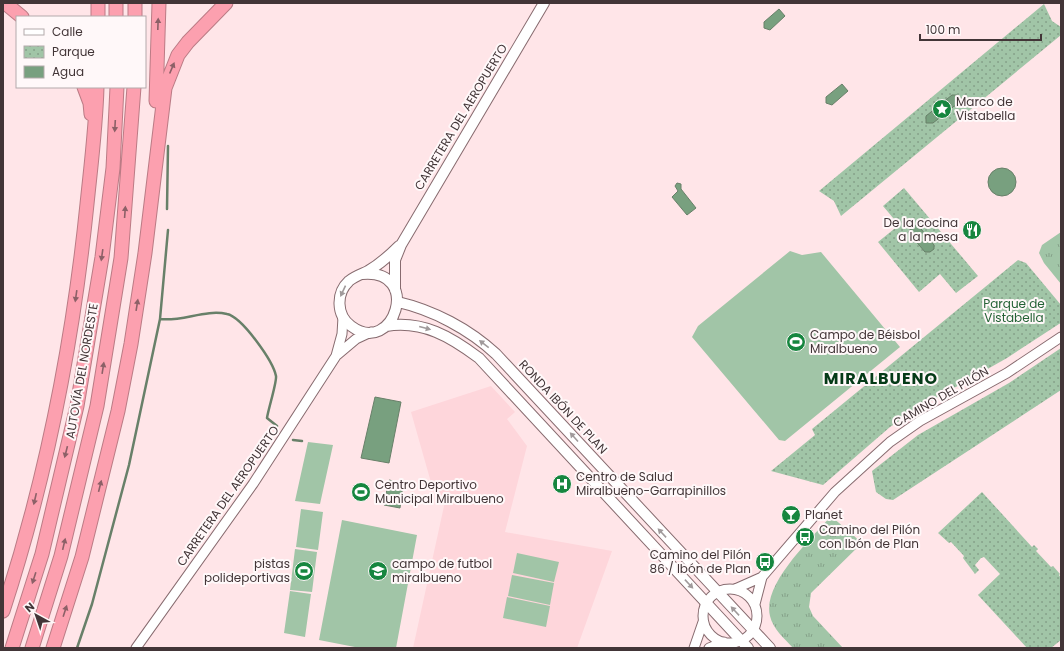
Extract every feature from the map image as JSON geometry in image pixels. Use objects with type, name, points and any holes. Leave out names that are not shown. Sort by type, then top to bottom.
[{"type":"highway","points":[[5,3],[21,16]]},
{"type":"highway","points":[[98,3],[98,16]]},
{"type":"highway","points":[[116,3],[116,16]]},
{"type":"highway","points":[[135,3],[135,16]]},
{"type":"highway","points":[[155,161],[159,3]]},
{"type":"highway","points":[[53,648],[82,557],[118,411],[131,344],[145,253],[164,88],[171,69],[188,42],[226,3]]},
{"type":"highway","points":[[84,88],[90,103],[93,146]]},
{"type":"highway","points":[[3,611],[24,549],[67,359],[82,258],[97,88]]},
{"type":"highway","name":"AUTOVÍA DEL NORDESTE","points":[[12,648],[42,554],[77,406],[102,257],[113,168],[117,88]]},
{"type":"highway","name":"AUTOVÍA DEL NORDESTE","points":[[32,648],[61,556],[97,406],[121,258],[134,88]]},
{"type":"main road","name":"CARRETERA DEL AEROPUERTO","points":[[398,302],[395,290],[395,260],[401,244],[544,3]]},
{"type":"main road","name":"CARRETERA DEL AEROPUERTO","points":[[343,317],[339,302],[342,290],[349,281],[382,262],[401,244]]},
{"type":"main road","points":[[362,274],[375,274],[382,276],[395,290]]},
{"type":"main road","points":[[386,326],[395,315],[398,302]]},
{"type":"main road","name":"RONDA IBÓN DE PLAN","points":[[398,302],[410,305],[468,332],[496,354],[770,648]]},
{"type":"main road","points":[[343,317],[352,327],[364,332],[371,332]]},
{"type":"main road","points":[[386,326],[408,324],[440,332],[456,340],[479,358],[748,648]]},
{"type":"main road","name":"CARRETERA DEL AEROPUERTO","points":[[371,332],[386,326]]},
{"type":"street","name":"CARRETERA DEL AEROPUERTO","points":[[336,356],[342,334],[343,317]]},
{"type":"street","name":"CARRETERA DEL AEROPUERTO","points":[[136,648],[253,484],[336,356],[356,339],[371,332]]},
{"type":"street","name":"CAMINO DEL PILÓN","points":[[718,592],[725,589],[735,589],[762,577],[835,492],[890,442],[926,417],[1007,373],[1061,337]]},
{"type":"street","name":"CAMINO DEL PILÓN","points":[[752,630],[757,619],[755,604],[762,577]]},
{"type":"street","points":[[735,589],[745,593],[755,604]]},
{"type":"street","points":[[694,648],[703,622],[702,611],[706,603],[718,592]]},
{"type":"street","points":[[703,622],[712,636],[724,642]]},
{"type":"street","points":[[709,648],[724,642],[740,640],[752,630]]},
{"type":"shaded area","points":[[491,386],[515,412],[507,419],[527,446],[505,532],[612,551],[577,648],[413,648],[446,497],[434,493],[411,412]]},
{"type":"green space","points":[[1044,4],[1052,21],[1061,27],[1061,35],[841,216],[834,201],[819,191]]},
{"type":"green space","points":[[904,188],[978,276],[956,293],[940,274],[919,292],[878,242],[899,225],[883,206]]},
{"type":"green space","points":[[1061,232],[1061,284],[1044,263],[1039,253],[1042,245]]},
{"type":"green space","name":"Campo de Béisbol Miralbueno","points":[[790,251],[802,255],[821,252],[900,347],[785,441],[779,440],[692,337],[698,326]]},
{"type":"green space","name":"Parque de Vistabella","points":[[1018,260],[1026,263],[1061,305],[1061,323],[1007,358],[931,401],[890,427],[823,485],[771,471],[815,435],[812,429]]},
{"type":"green space","name":"Parque de Vistabella","points":[[1061,348],[1061,390],[893,500],[886,499],[876,492],[872,471],[918,435],[1009,383]]},
{"type":"green space","points":[[308,442],[333,445],[320,504],[295,501]]},
{"type":"green space","points":[[982,492],[1032,547],[1034,545],[1038,549],[1036,551],[1051,567],[1053,566],[1060,574],[1061,640],[1051,648],[1027,648],[978,595],[1000,574],[984,557],[981,558],[975,565],[979,570],[975,574],[963,558],[964,556],[951,542],[949,543],[938,533]]},
{"type":"green space","points":[[301,509],[323,512],[318,550],[296,547]]},
{"type":"green space","points":[[831,516],[862,543],[811,593],[809,607],[813,616],[843,648],[793,648],[779,633],[771,621],[770,603],[773,590],[790,563]]},
{"type":"green space","points":[[342,520],[417,535],[396,648],[360,648],[319,640]]},
{"type":"green space","name":"pistas polideportivas","points":[[295,549],[317,552],[312,592],[290,590]]},
{"type":"green space","points":[[517,553],[559,562],[554,582],[513,573]]},
{"type":"green space","points":[[512,575],[554,583],[550,605],[508,596]]},
{"type":"green space","points":[[290,591],[311,594],[305,637],[284,633]]},
{"type":"green space","points":[[507,597],[550,606],[546,627],[503,618]]},
{"type":"water","points":[[779,9],[785,16],[770,30],[764,28],[764,22]]},
{"type":"water","points":[[842,84],[848,91],[832,105],[826,103],[826,97]]},
{"type":"water","points":[[952,95],[957,95],[959,98],[958,103],[933,123],[926,123],[926,116]]},
{"type":"water","points":[[1002,168],[1012,172],[1016,182],[1012,192],[1002,196],[992,192],[988,182],[992,172]]},
{"type":"water","points":[[677,183],[681,184],[681,189],[696,208],[687,215],[672,197],[678,191],[675,186]]},
{"type":"water","points":[[917,224],[934,245],[934,249],[930,252],[925,252],[908,232]]},
{"type":"water","points":[[375,397],[401,402],[389,463],[361,458]]},
{"type":"water","points":[[389,480],[404,483],[401,496],[386,494]]},
{"type":"water","points":[[385,497],[401,500],[400,508],[384,505]]},
{"type":"waterway","points":[[167,209],[168,146]]},
{"type":"waterway","points":[[77,648],[92,604],[129,465],[160,319],[168,230]]},
{"type":"waterway","points":[[160,319],[177,319],[202,314],[219,313],[227,314],[241,323],[256,340],[274,369],[276,379],[267,418],[277,426]]},
{"type":"waterway","points":[[293,440],[302,441]]},
{"type":"place","name":"Marco de Vistabella","points":[[942,109]]},
{"type":"place","name":"De la cocina a la mesa","points":[[972,230]]},
{"type":"place","name":"Campo de Béisbol Miralbueno","points":[[796,342]]},
{"type":"place","name":"Centro de Salud Miralbueno-Garrapinillos","points":[[562,484]]},
{"type":"place","name":"Centro Deportivo Municipal Miralbueno","points":[[361,492]]},
{"type":"place","name":"Planet","points":[[791,515]]},
{"type":"place","name":"Camino del Pilón con Ibón de Plan","points":[[805,537]]},
{"type":"place","name":"Camino del Pilón 86 / Ibón de Plan","points":[[765,562]]},
{"type":"place","name":"pistas polideportivas","points":[[304,571]]},
{"type":"place","name":"campo de futbol miralbueno","points":[[378,571]]},
{"type":"district","name":"MIRALBUENO","points":[[881,378]]}]
